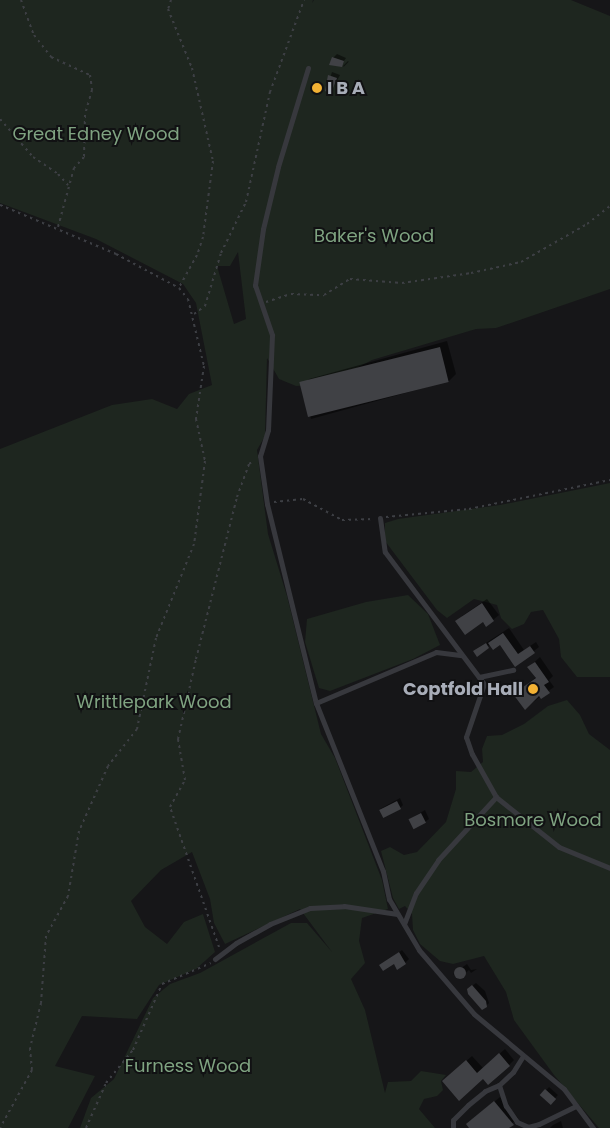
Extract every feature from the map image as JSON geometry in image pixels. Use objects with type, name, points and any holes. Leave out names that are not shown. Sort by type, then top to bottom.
[{"type":"lane","points":[[308,68],[263,229],[255,285],[272,335],[268,430],[260,456],[267,504],[316,703],[397,914],[420,950],[474,1014],[564,1089],[593,1128]]},
{"type":"lane","points":[[380,518],[385,552],[484,684],[466,737],[472,754],[496,797],[559,847],[610,868]]},
{"type":"lane","points":[[316,703],[436,652],[464,655]]},
{"type":"lane","points":[[479,677],[506,674],[513,670]]},
{"type":"lane","points":[[404,924],[416,893],[438,860],[496,797]]},
{"type":"lane","points":[[215,959],[270,924],[310,908],[344,906],[397,914]]},
{"type":"lane","points":[[453,1128],[452,1120],[485,1091],[499,1085],[513,1072],[523,1056]]},
{"type":"lane","points":[[499,1085],[512,1115],[523,1126],[539,1124],[576,1106]]},
{"type":"path","points":[[21,0],[34,35],[51,56],[90,74],[92,90],[85,115],[84,157],[74,168],[58,228]]},
{"type":"path","points":[[171,0],[168,9],[192,68],[213,161],[203,237],[198,255],[179,288]]},
{"type":"path","points":[[194,314],[205,306],[221,253],[246,202],[270,92],[304,0]]},
{"type":"path","points":[[0,118],[33,157],[58,174],[68,185]]},
{"type":"path","points":[[0,205],[58,228],[86,243],[116,254],[179,288],[188,299],[194,314],[204,366],[196,419],[205,461],[194,544],[156,638],[137,729],[108,766],[79,831],[68,896],[46,936],[42,1003],[30,1048],[32,1070],[0,1128]]},
{"type":"path","points":[[262,303],[292,294],[324,295],[350,278],[402,283],[471,273],[521,262],[586,224],[610,206]]},
{"type":"path","points":[[222,954],[170,807],[184,780],[178,739],[196,658],[237,497],[249,464],[260,456]]},
{"type":"path","points":[[267,504],[303,499],[342,520],[380,518],[468,508],[610,480]]},
{"type":"path","points":[[86,1128],[106,1083],[133,1050],[162,984],[209,966],[215,959]]},
{"type":"green space","points":[[0,0],[313,0],[312,3],[314,0],[571,0],[610,16],[610,289],[496,328],[476,329],[372,360],[326,384],[296,386],[279,379],[267,358],[265,436],[257,450],[268,534],[287,596],[321,734],[335,758],[382,880],[388,909],[362,918],[359,941],[365,963],[351,979],[365,1010],[385,1093],[388,1082],[411,1081],[421,1071],[446,1075],[441,1081],[443,1090],[437,1096],[424,1099],[419,1109],[435,1128],[80,1128],[91,1098],[114,1079],[153,998],[170,984],[200,973],[291,923],[307,923],[332,952],[300,909],[225,944],[214,923],[210,899],[192,852],[161,870],[131,901],[145,927],[167,944],[184,922],[203,914],[215,952],[196,969],[159,985],[137,1019],[82,1016],[55,1066],[95,1076],[68,1128],[0,1128],[0,449],[112,405],[152,399],[177,409],[189,394],[212,385],[196,303],[183,284],[96,239],[0,203]],"holes":[[[238,252],[246,319],[234,324],[217,266],[230,266]]]},
{"type":"green space","points":[[610,483],[610,677],[577,677],[561,657],[559,639],[543,610],[531,612],[524,624],[512,629],[501,618],[497,605],[474,599],[447,618],[437,610],[385,541],[385,523],[398,519],[500,505]]},
{"type":"green space","points":[[408,595],[428,614],[440,645],[413,659],[330,691],[319,688],[305,642],[307,619],[366,602]]},
{"type":"green space","name":"Bosmore Wood","points":[[567,700],[580,715],[589,734],[610,750],[610,1128],[599,1128],[554,1075],[514,1020],[506,992],[484,956],[453,964],[440,961],[420,944],[413,930],[412,914],[405,906],[399,909],[393,898],[381,851],[390,847],[404,855],[417,852],[446,822],[456,789],[456,771],[471,772],[483,762],[482,749],[487,736],[502,735],[524,724],[548,706]]},
{"type":"building","points":[[332,57],[344,61],[342,67],[329,65]]},
{"type":"building","points":[[328,75],[337,78],[331,94],[325,91]]},
{"type":"building","points":[[440,347],[449,382],[308,417],[299,382]]},
{"type":"building","points":[[482,603],[494,621],[486,627],[483,622],[465,635],[455,621]]},
{"type":"building","points":[[503,633],[518,654],[530,646],[535,653],[515,667],[500,645],[493,650],[488,643]]},
{"type":"building","points":[[486,643],[489,648],[477,657],[473,651]]},
{"type":"building","name":"Coptfold Hall","points":[[535,662],[549,682],[544,685],[550,693],[541,699],[539,696],[525,710],[513,694],[536,678],[527,667]]},
{"type":"building","points":[[397,801],[401,809],[383,818],[379,810]]},
{"type":"building","points":[[421,813],[426,823],[414,829],[409,819]]},
{"type":"building","points":[[399,952],[406,964],[397,970],[394,964],[383,971],[379,965]]},
{"type":"building","points":[[458,967],[462,967],[466,973],[462,979],[458,979],[454,975],[454,971]]},
{"type":"building","points":[[472,985],[486,1001],[487,1007],[482,1010],[468,994],[467,989]]},
{"type":"building","points":[[499,1053],[510,1066],[488,1085],[483,1079],[459,1101],[442,1081],[466,1060],[477,1073]]},
{"type":"building","points":[[545,1089],[556,1099],[551,1105],[540,1095]]},
{"type":"building","points":[[494,1101],[514,1125],[509,1128],[469,1128],[466,1124]]},
{"type":"place","name":"I B A","points":[[317,88]]},
{"type":"place","name":"Coptfold Hall","points":[[533,689]]},
{"type":"park label","name":"Great Edney Wood","points":[[96,134]]},
{"type":"park label","name":"Baker's Wood","points":[[374,236]]},
{"type":"park label","name":"Writtlepark Wood","points":[[154,702]]},
{"type":"park label","name":"Furness Wood","points":[[188,1066]]}]
